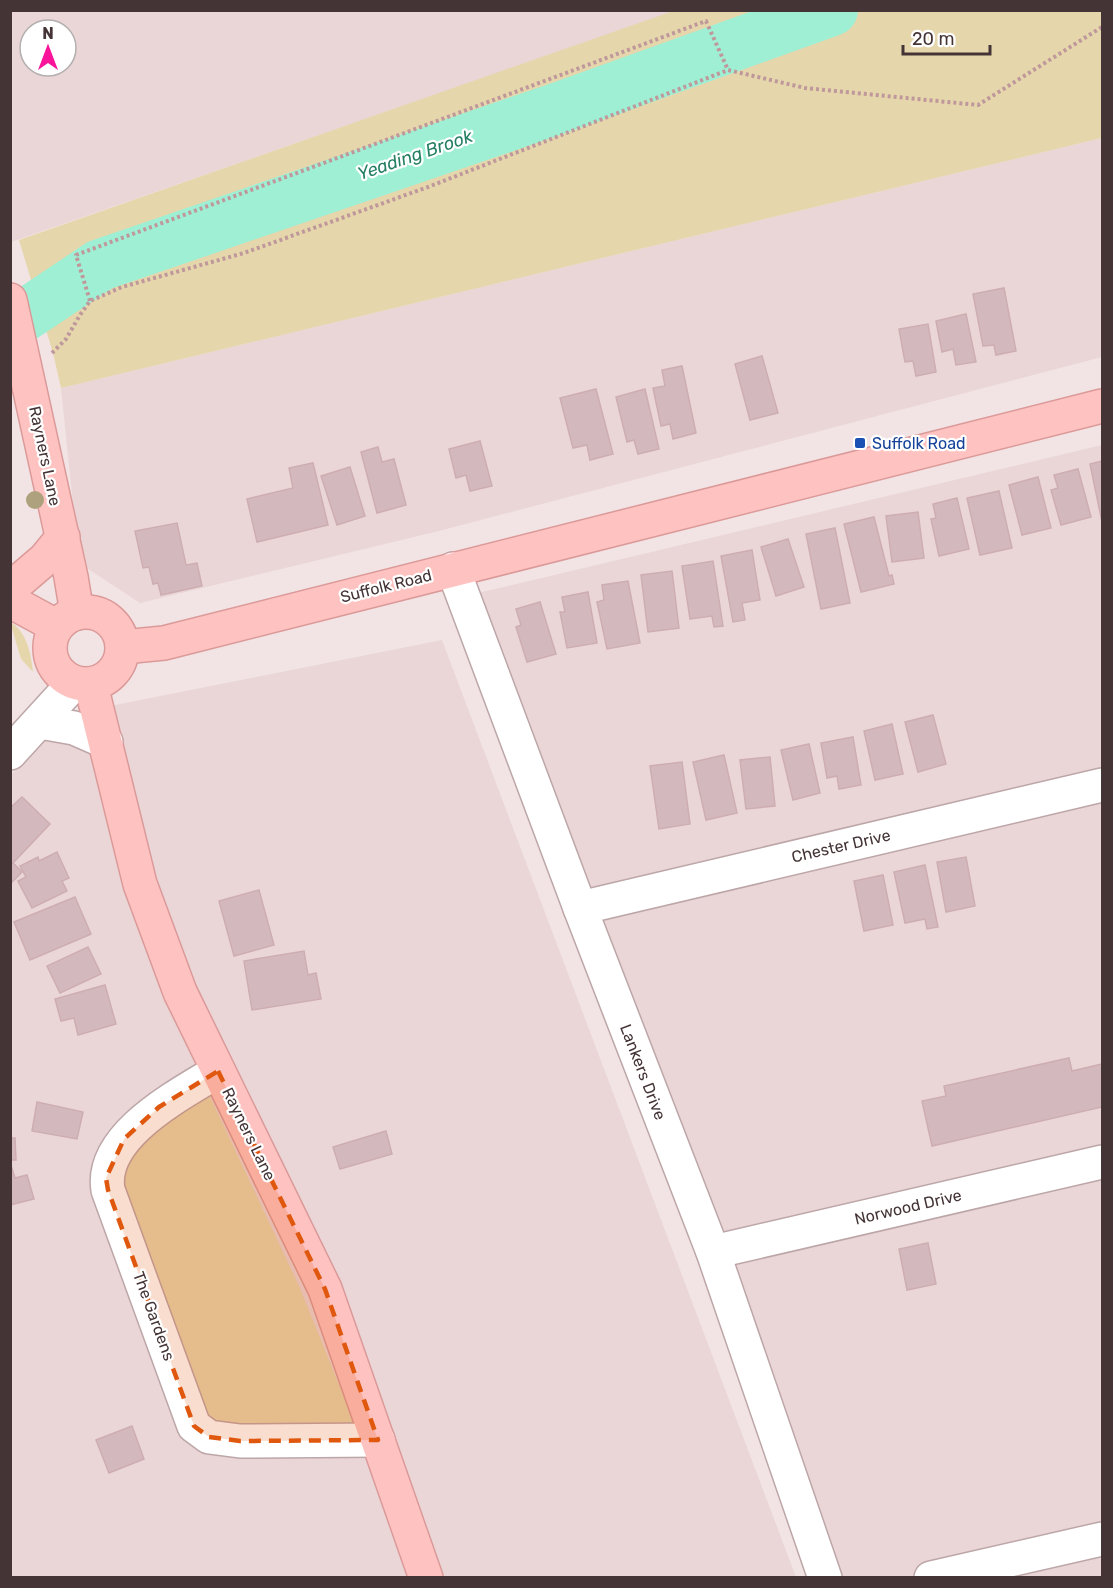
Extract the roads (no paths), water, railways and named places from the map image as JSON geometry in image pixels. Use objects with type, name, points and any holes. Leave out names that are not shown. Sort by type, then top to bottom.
[{"type":"street","name":"Rayners Lane","points":[[14,315],[63,537],[67,619],[50,648],[53,665],[61,676],[82,684],[106,742],[140,884],[180,992],[325,1289],[426,1578]]},
{"type":"street","name":"Suffolk Road","points":[[123,647],[164,642],[1102,406]]},
{"type":"street","points":[[10,589],[45,559],[63,537]]},
{"type":"street","name":"Lankers Drive","points":[[453,569],[580,908],[713,1252],[825,1578]]},
{"type":"street","points":[[10,601],[67,619],[92,612],[108,618],[119,631],[123,647],[121,661],[115,671],[105,680],[82,684],[10,753]]},
{"type":"street","points":[[40,722],[74,728],[106,742]]},
{"type":"street","name":"Chester Drive","points":[[580,908],[1102,785]]},
{"type":"street","name":"The Gardens","points":[[218,1071],[159,1107],[124,1140],[112,1159],[106,1179],[108,1190],[194,1426],[209,1437],[240,1441],[378,1440]]},
{"type":"street","name":"Norwood Drive","points":[[713,1252],[1102,1162]]},
{"type":"street","points":[[931,1578],[1102,1539]]},
{"type":"waterway","name":"Yeading Brook","points":[[10,325],[100,265],[556,109],[832,10]]},
{"type":"place","name":"Suffolk Road","points":[[860,443]]}]
